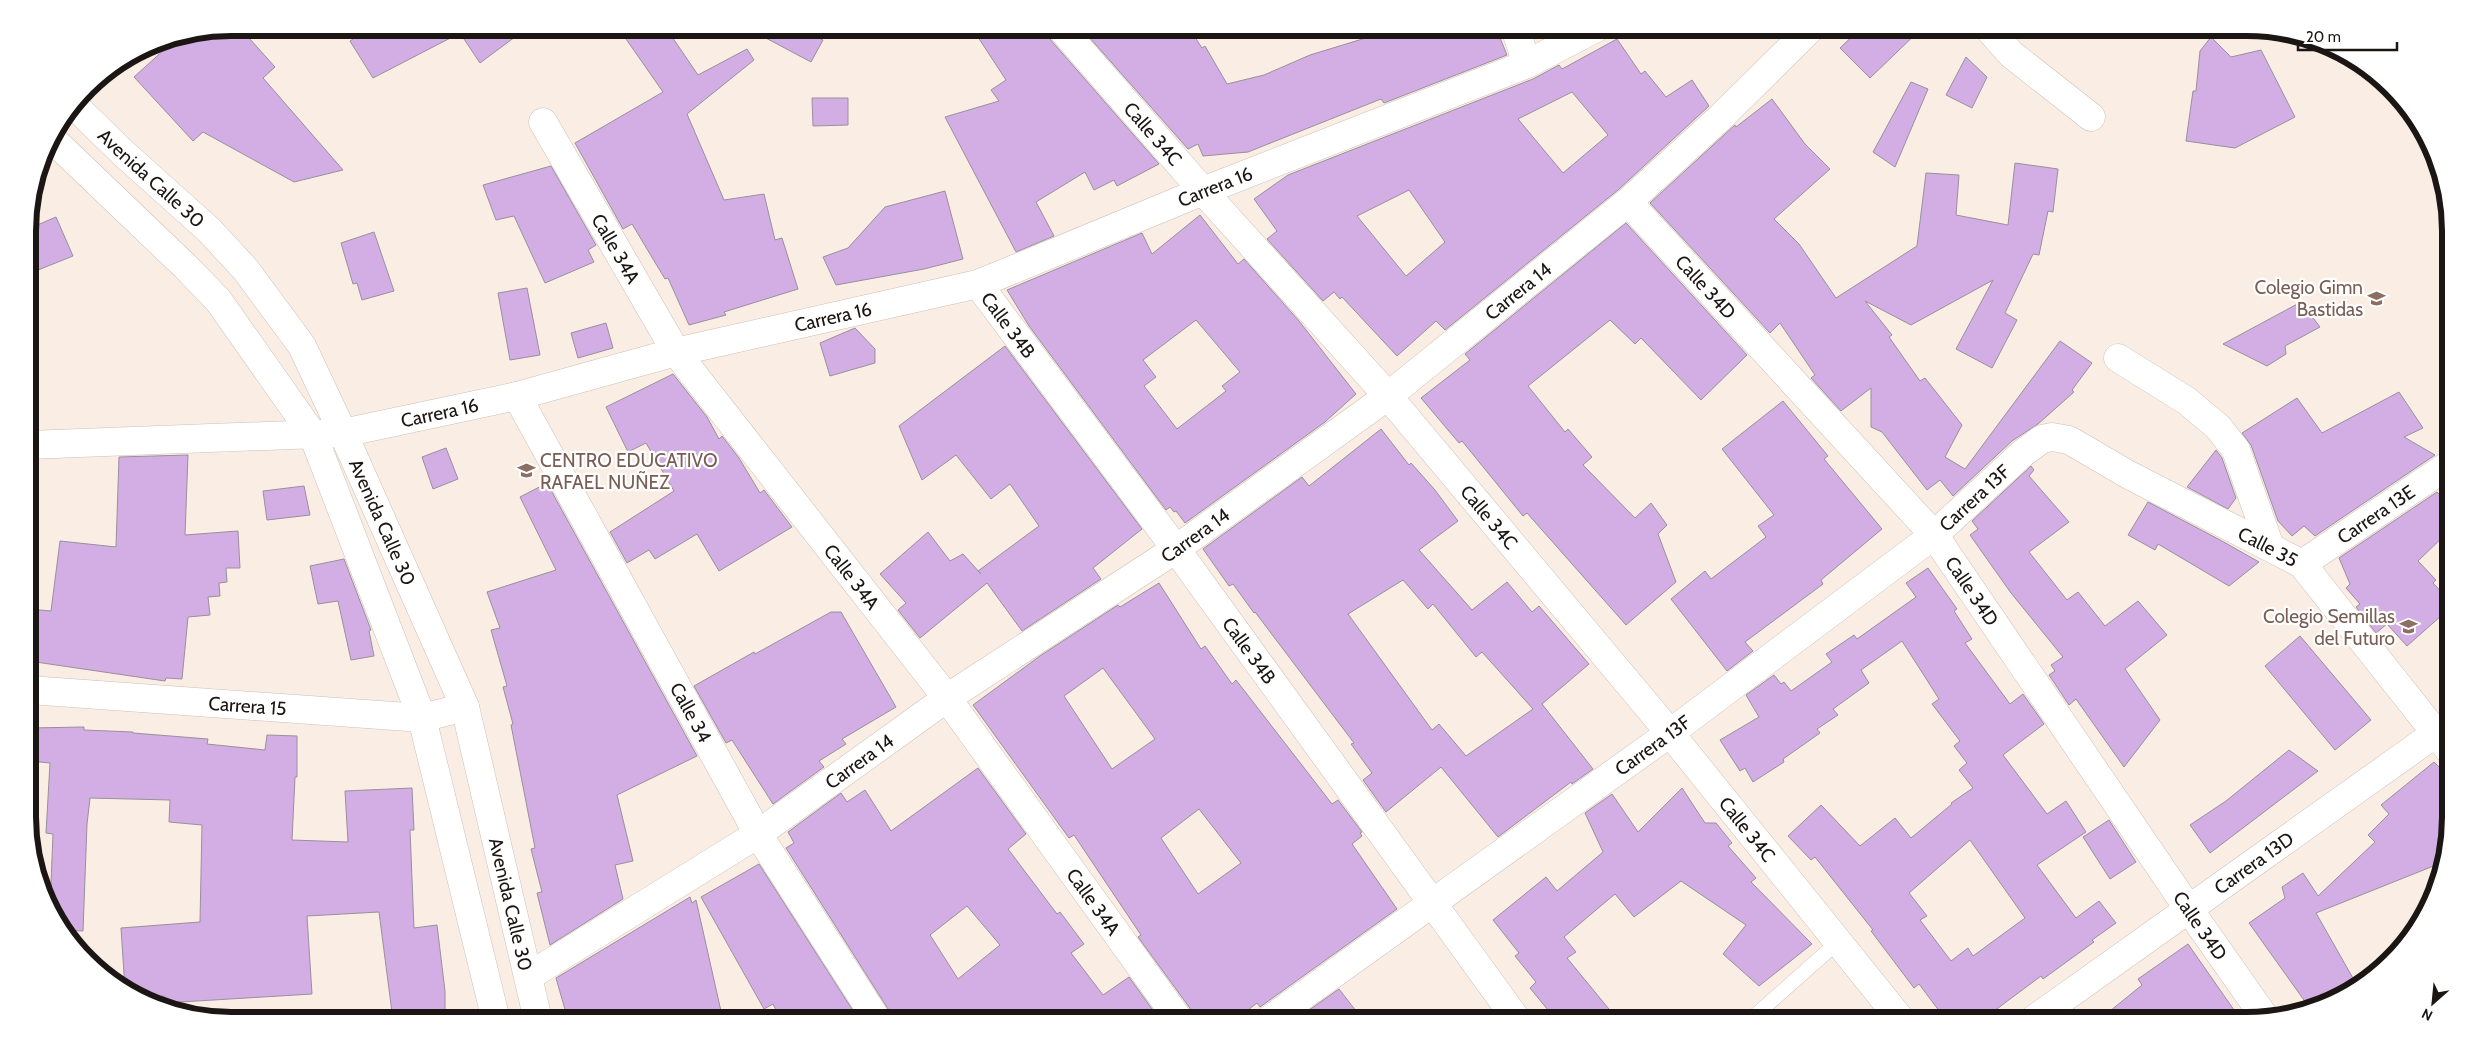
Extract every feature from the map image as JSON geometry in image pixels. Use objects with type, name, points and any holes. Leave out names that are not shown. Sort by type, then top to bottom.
[{"type":"street","name":"Calle 34C","points":[[1067,36],[1203,191],[1388,396],[1670,733],[1895,1012]]},
{"type":"street","points":[[1517,36],[1527,64]]},
{"type":"street","name":"Carrera 16","points":[[36,445],[343,433],[518,396],[676,352],[978,284],[1203,191],[1527,64],[1581,36]]},
{"type":"street","name":"Carrera 14","points":[[529,976],[758,834],[947,698],[1176,549],[1388,396],[1628,202],[1721,116],[1802,36]]},
{"type":"street","points":[[1995,36],[2011,54],[2091,118]]},
{"type":"street","name":"Avenida Calle 30","points":[[80,110],[122,152],[209,230],[246,270],[302,346],[343,433],[465,707],[536,1012]]},
{"type":"street","name":"Calle 34A","points":[[543,122],[676,352],[947,698],[1173,1012]]},
{"type":"street","name":"Avenida Calle 30","points":[[56,144],[185,266],[218,300],[313,435],[422,718],[494,1012]]},
{"type":"street","name":"Calle 34D","points":[[1628,202],[1934,535],[2260,1011]]},
{"type":"street","name":"Calle 34B","points":[[978,284],[1176,549],[1511,1012]]},
{"type":"street","points":[[2118,358],[2187,401],[2218,427],[2236,450],[2270,547]]},
{"type":"street","name":"Calle 34","points":[[518,396],[758,834],[872,1012]]},
{"type":"street","name":"Calle 35","points":[[2023,453],[2042,439],[2052,437],[2069,440],[2129,474],[2302,564],[2442,731]]},
{"type":"street","name":"Carrera 13F","points":[[1280,1012],[1670,733],[1934,535],[2023,453]]},
{"type":"street","name":"Carrera 13E","points":[[2302,564],[2442,469]]},
{"type":"street","name":"Carrera 15","points":[[36,690],[422,718],[465,707]]},
{"type":"street","name":"Carrera 13D","points":[[2044,1012],[2188,908],[2442,739]]},
{"type":"lane","points":[[1759,1012],[1838,942]]},
{"type":"building","points":[[247,36],[275,67],[263,78],[343,170],[294,182],[203,132],[193,141],[134,77],[166,48],[206,38]]},
{"type":"building","points":[[357,36],[454,36],[373,78],[350,41]]},
{"type":"building","points":[[462,36],[516,36],[480,63]]},
{"type":"building","points":[[631,36],[671,36],[698,75],[747,49],[754,60],[687,114],[724,200],[764,194],[775,240],[782,238],[798,289],[724,312],[726,315],[689,325],[668,278],[665,279],[632,224],[623,229],[575,143],[663,92],[626,39]]},
{"type":"building","points":[[762,36],[816,36],[823,40],[811,62]]},
{"type":"building","points":[[977,36],[1048,36],[1159,164],[1117,186],[1114,180],[1094,190],[1085,172],[1036,202],[1054,236],[1016,252],[945,117],[999,101],[991,90],[1006,80]]},
{"type":"building","points":[[1088,36],[1194,36],[1202,48],[1205,46],[1227,84],[1264,75],[1310,55],[1372,36],[1499,36],[1507,55],[1384,103],[1381,99],[1248,152],[1203,156],[1198,144],[1188,149]]},
{"type":"building","points":[[1853,36],[1914,36],[1870,78],[1840,48]]},
{"type":"building","points":[[2211,37],[2231,57],[2261,50],[2295,117],[2235,148],[2186,141],[2193,91],[2196,91],[2200,51]]},
{"type":"building","points":[[1617,39],[1641,74],[1645,71],[1666,97],[1692,80],[1709,106],[1618,190],[1445,330],[1436,321],[1397,356],[1342,297],[1340,299],[1334,292],[1323,301],[1267,239],[1277,231],[1254,199],[1288,175],[1533,79],[1559,65],[1562,69]],"holes":[[[1572,92],[1608,135],[1563,173],[1518,119]],[[1409,190],[1445,242],[1406,276],[1357,216]]]},
{"type":"building","points":[[1966,57],[1987,77],[1972,108],[1946,95]]},
{"type":"building","points":[[1911,82],[1928,89],[1895,167],[1873,152]]},
{"type":"building","points":[[812,98],[848,98],[848,125],[813,126]]},
{"type":"building","points":[[1772,99],[1805,144],[1830,169],[1774,219],[1799,244],[1836,298],[1917,246],[1926,173],[1959,175],[1956,215],[2008,225],[2015,163],[2058,169],[2053,212],[2048,211],[2039,255],[2033,254],[2005,313],[2017,320],[1992,368],[1956,349],[1993,280],[1911,325],[1865,301],[1892,335],[1889,337],[1920,381],[1925,378],[1962,425],[1945,457],[1965,469],[2060,341],[2092,363],[2072,390],[2074,392],[2038,424],[2012,441],[1953,496],[1940,480],[1927,490],[1882,432],[1871,427],[1871,388],[1841,411],[1811,378],[1815,375],[1780,323],[1770,333],[1650,203],[1735,125],[1736,127]]},
{"type":"building","points":[[551,166],[596,245],[588,250],[594,262],[545,283],[514,216],[496,220],[483,185]]},
{"type":"building","points":[[945,191],[963,259],[924,269],[836,285],[823,257],[848,248],[885,207]]},
{"type":"building","points":[[1200,215],[1238,264],[1244,259],[1299,321],[1356,394],[1325,422],[1185,523],[1176,511],[1174,512],[1170,507],[1166,510],[1029,326],[1007,290],[1142,233],[1152,254]],"holes":[[[1196,320],[1240,372],[1222,386],[1226,391],[1177,429],[1144,386],[1156,377],[1143,360]]]},
{"type":"building","points":[[56,217],[73,256],[36,271],[36,225]]},
{"type":"building","points":[[1626,223],[1747,355],[1701,400],[1641,338],[1635,344],[1610,320],[1528,386],[1565,432],[1568,429],[1592,457],[1583,465],[1635,518],[1651,503],[1667,525],[1658,534],[1676,582],[1626,625],[1527,513],[1523,516],[1462,441],[1459,443],[1421,398],[1470,360],[1465,354]]},
{"type":"building","points":[[374,232],[394,291],[362,300],[357,283],[353,284],[341,243]]},
{"type":"building","points":[[527,288],[540,355],[510,360],[498,293]]},
{"type":"building","points":[[2301,302],[2320,327],[2285,346],[2286,354],[2267,366],[2223,344]]},
{"type":"building","points":[[606,323],[613,348],[578,358],[571,333]]},
{"type":"building","points":[[855,328],[875,349],[875,363],[830,376],[820,343]]},
{"type":"building","points":[[1005,346],[1142,529],[1093,568],[1101,579],[1022,631],[987,583],[920,638],[898,610],[906,603],[880,574],[928,532],[950,561],[963,554],[978,571],[1039,526],[1010,484],[991,499],[956,455],[922,480],[899,426]]},
{"type":"building","points":[[673,374],[707,417],[719,439],[722,436],[739,458],[760,493],[764,490],[792,527],[719,571],[697,534],[655,559],[649,550],[627,563],[610,532],[674,491],[646,443],[628,452],[606,407]]},
{"type":"building","points":[[2399,392],[2423,428],[2404,437],[2435,455],[2315,536],[2304,526],[2292,536],[2278,521],[2251,445],[2242,433],[2297,398],[2322,433]]},
{"type":"building","points":[[1783,401],[1828,456],[1824,459],[1882,529],[1821,580],[1823,584],[1745,642],[1753,651],[1727,671],[1671,599],[1705,571],[1711,579],[1766,537],[1758,526],[1774,515],[1722,449]]},
{"type":"building","points":[[1381,429],[1409,465],[1411,463],[1435,490],[1458,521],[1419,550],[1472,610],[1507,582],[1532,612],[1539,606],[1589,664],[1542,704],[1593,769],[1572,784],[1571,782],[1498,837],[1441,767],[1386,812],[1363,780],[1372,773],[1351,744],[1354,743],[1255,612],[1233,584],[1229,586],[1203,549],[1302,477],[1309,486]],"holes":[[[1403,580],[1428,609],[1433,604],[1476,657],[1482,652],[1533,709],[1466,756],[1439,724],[1432,730],[1348,614]]]},
{"type":"building","points":[[446,448],[458,479],[433,489],[422,457]]},
{"type":"building","points":[[2216,450],[2222,458],[2236,498],[2228,509],[2187,487]]},
{"type":"building","points":[[188,455],[185,535],[238,531],[240,568],[226,568],[227,582],[219,583],[220,596],[208,597],[210,615],[188,617],[182,679],[166,678],[165,681],[36,662],[36,610],[51,611],[60,541],[116,547],[119,457]]},
{"type":"building","points":[[2031,466],[2034,470],[2029,476],[2069,522],[2029,552],[2067,600],[2078,592],[2105,626],[2138,601],[2167,635],[2125,669],[2160,720],[2124,767],[2076,699],[2069,705],[2049,675],[2055,671],[2051,665],[2063,657],[2011,593],[1970,535],[1978,529],[1972,521]]},
{"type":"building","points":[[547,483],[697,756],[617,795],[633,861],[615,865],[623,899],[550,945],[537,893],[542,892],[531,849],[535,848],[511,725],[513,724],[503,687],[507,686],[491,630],[500,628],[487,592],[556,570],[520,497]]},
{"type":"building","points":[[304,486],[310,515],[267,520],[263,491]]},
{"type":"building","points":[[2437,492],[2442,497],[2442,538],[2418,561],[2436,580],[2433,583],[2442,593],[2442,615],[2407,646],[2387,624],[2376,633],[2356,607],[2360,604],[2346,588],[2350,584],[2339,558]]},
{"type":"building","points":[[2148,502],[2259,562],[2229,586],[2158,544],[2155,550],[2128,535]]},
{"type":"building","points":[[344,559],[371,630],[369,631],[374,656],[351,660],[338,601],[318,604],[310,566]]},
{"type":"building","points":[[1928,568],[1957,609],[1954,611],[1972,639],[1965,643],[2010,704],[2023,694],[2044,724],[2003,755],[2047,814],[2066,801],[2086,832],[2037,865],[2076,918],[2099,901],[2116,923],[2092,940],[2094,942],[2043,979],[2041,976],[1993,1012],[1940,1012],[1919,984],[1914,988],[1871,931],[1873,930],[1815,857],[1811,860],[1788,836],[1821,805],[1860,846],[1895,818],[1911,838],[1951,803],[1973,788],[1959,770],[1967,763],[1954,746],[1960,741],[1932,704],[1939,699],[1902,641],[1861,670],[1869,683],[1833,709],[1838,715],[1817,729],[1820,733],[1783,759],[1784,762],[1753,782],[1745,768],[1740,771],[1720,740],[1759,717],[1746,695],[1774,675],[1781,684],[1784,682],[1791,691],[1832,662],[1826,654],[1854,635],[1857,639],[1916,597],[1906,583]],"holes":[[[1970,840],[2025,918],[1973,956],[1968,948],[1951,961],[1920,920],[1927,916],[1909,893]]]},
{"type":"building","points":[[1159,583],[1201,649],[1205,646],[1232,684],[1236,680],[1332,804],[1338,800],[1362,832],[1360,833],[1362,836],[1352,844],[1397,909],[1260,1007],[1257,1003],[1245,1012],[1192,1012],[1138,937],[1141,935],[1074,835],[1069,838],[973,705],[1040,656],[1118,605],[1120,607]],"holes":[[[1103,668],[1155,739],[1112,769],[1064,696]],[[1199,809],[1241,863],[1198,894],[1161,838]]]},
{"type":"building","points":[[831,612],[841,612],[896,707],[842,739],[846,744],[819,761],[824,767],[773,804],[732,740],[726,743],[694,686]]},
{"type":"building","points":[[2300,636],[2371,720],[2335,750],[2265,666]]},
{"type":"building","points":[[84,727],[84,730],[133,732],[208,739],[207,744],[265,750],[267,735],[297,736],[297,777],[295,777],[292,840],[348,842],[345,791],[412,788],[414,830],[410,830],[414,928],[437,925],[445,991],[445,1012],[392,1012],[379,912],[307,916],[312,994],[173,1002],[164,999],[164,996],[156,997],[145,992],[124,980],[121,928],[200,922],[202,825],[169,822],[170,800],[90,798],[87,824],[83,931],[73,930],[62,914],[51,890],[53,834],[46,833],[50,763],[36,762],[36,728]]},
{"type":"building","points":[[2289,750],[2318,771],[2210,853],[2190,825],[2226,801]]},
{"type":"building","points":[[2434,762],[2442,770],[2442,817],[2435,865],[2316,913],[2354,980],[2333,992],[2305,1002],[2249,923],[2285,898],[2282,887],[2303,873],[2318,896],[2375,842],[2368,835],[2389,814],[2381,805]]},
{"type":"building","points":[[978,768],[1026,834],[1008,849],[1057,914],[1060,912],[1084,944],[1071,953],[1103,995],[1129,977],[1154,1012],[890,1012],[786,848],[794,843],[788,832],[841,793],[847,802],[865,790],[891,831]],"holes":[[[967,906],[1000,945],[958,979],[930,935]]]},
{"type":"building","points":[[1682,788],[1705,823],[1716,823],[1732,843],[1728,846],[1756,878],[1751,882],[1812,944],[1759,986],[1723,954],[1746,925],[1681,881],[1634,917],[1615,894],[1564,937],[1576,952],[1567,958],[1611,1012],[1550,1012],[1530,988],[1536,982],[1515,956],[1519,953],[1493,920],[1546,877],[1557,891],[1603,852],[1585,813],[1612,794],[1638,832]]},
{"type":"building","points":[[2109,820],[2136,862],[2110,879],[2083,837]]},
{"type":"building","points":[[759,864],[854,1012],[777,1012],[773,1004],[764,1009],[701,897]]},
{"type":"building","points":[[690,897],[692,903],[696,900],[721,1012],[566,1012],[556,978]]},
{"type":"building","points":[[2188,944],[2235,1012],[2109,1012],[2142,985],[2138,979]]},
{"type":"building","points":[[1339,989],[1357,1012],[1306,1012]]},
{"type":"place","name":"Colegio Gimn Bastidas","points":[[2377,298]]},
{"type":"place","name":"CENTRO EDUCATIVO RAFAEL NUÑEZ","points":[[526,471]]},
{"type":"place","name":"Colegio Semillas del Futuro","points":[[2409,627]]}]
